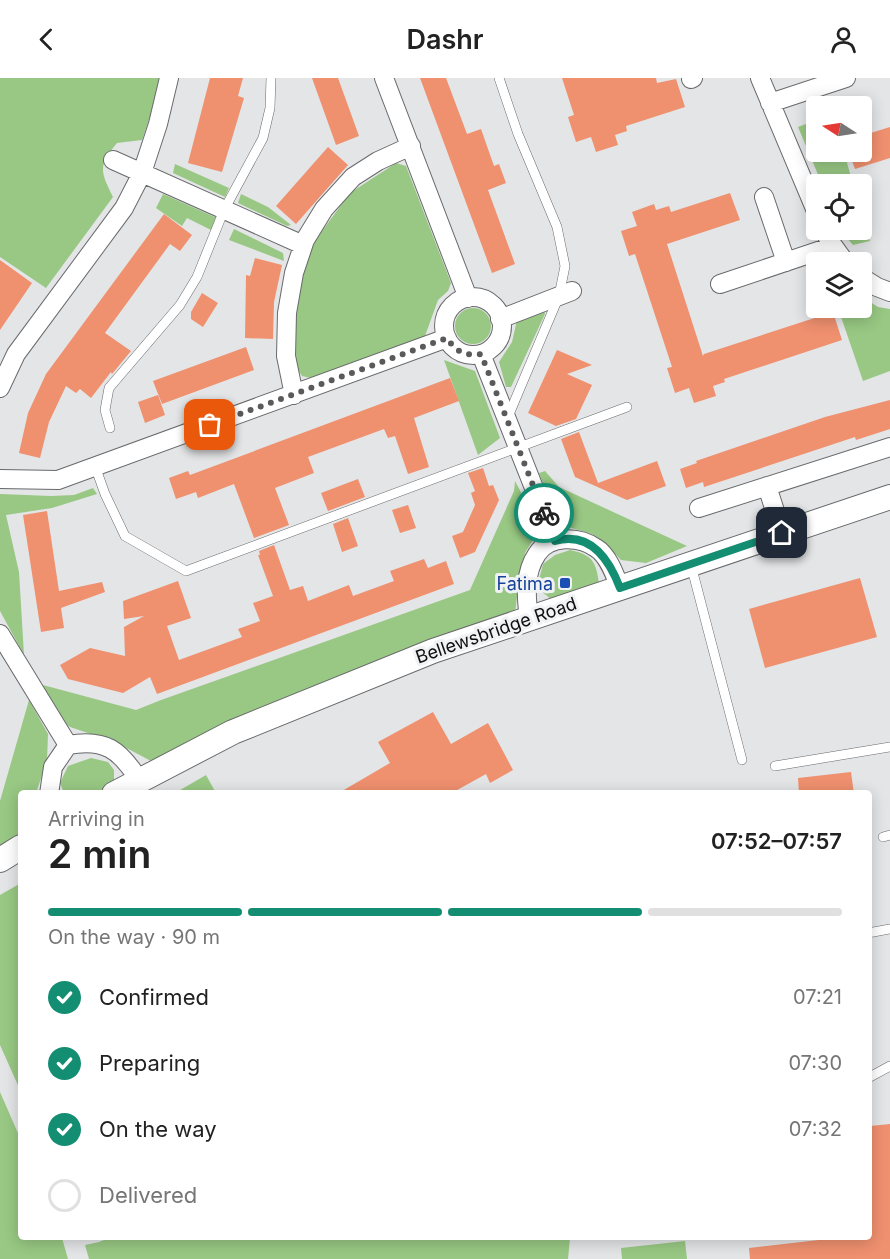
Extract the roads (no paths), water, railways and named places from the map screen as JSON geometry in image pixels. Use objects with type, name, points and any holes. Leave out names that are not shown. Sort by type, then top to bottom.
[{"type":"street","points":[[0,388],[16,354],[124,208],[142,173],[158,124],[169,78]]},
{"type":"street","points":[[384,78],[468,298]]},
{"type":"street","points":[[760,78],[806,188]]},
{"type":"street","points":[[770,103],[846,78]]},
{"type":"street","points":[[294,395],[286,356],[286,313],[294,273],[303,245],[324,209],[353,177],[378,161],[411,146]]},
{"type":"street","points":[[113,160],[303,245]]},
{"type":"street","points":[[764,197],[786,262]]},
{"type":"street","points":[[830,240],[837,252]]},
{"type":"street","points":[[720,284],[833,246]]},
{"type":"street","points":[[872,284],[890,292]]},
{"type":"street","points":[[500,319],[566,294]]},
{"type":"street","points":[[468,298],[479,298],[488,302],[496,309],[500,319],[501,330],[498,340],[491,349],[481,354],[461,353],[452,347],[444,326],[447,313],[456,303],[468,298]]},
{"type":"street","points":[[0,479],[58,480],[447,338]]},
{"type":"street","points":[[481,354],[555,541]]},
{"type":"street","points":[[699,508],[890,447]]},
{"type":"street","points":[[767,486],[782,533]]},
{"type":"street","name":"Bellewsbridge Road","points":[[127,789],[233,732],[433,651],[890,497]]},
{"type":"street","points":[[529,618],[525,593],[530,573],[537,554],[550,542],[565,538],[597,548],[607,561],[620,588]]},
{"type":"street","points":[[0,633],[68,745]]},
{"type":"street","points":[[49,790],[52,767],[68,745],[86,742],[110,748],[126,760],[127,789]]},
{"type":"street","points":[[0,860],[18,849]]},
{"type":"lane","points":[[110,428],[105,410],[110,388],[180,306],[197,278],[224,210],[263,138],[270,108],[271,78]]},
{"type":"lane","points":[[499,78],[518,134],[557,227],[565,266],[566,294],[507,420]]},
{"type":"lane","points":[[95,466],[105,494],[125,536],[186,571],[627,407]]},
{"type":"lane","points":[[691,564],[742,760]]},
{"type":"lane","points":[[775,766],[890,747]]},
{"type":"lane","points":[[872,932],[890,929]]},
{"type":"lane","points":[[872,1076],[890,1066]]},
{"type":"place","name":"Fatima","points":[[565,583]]}]
